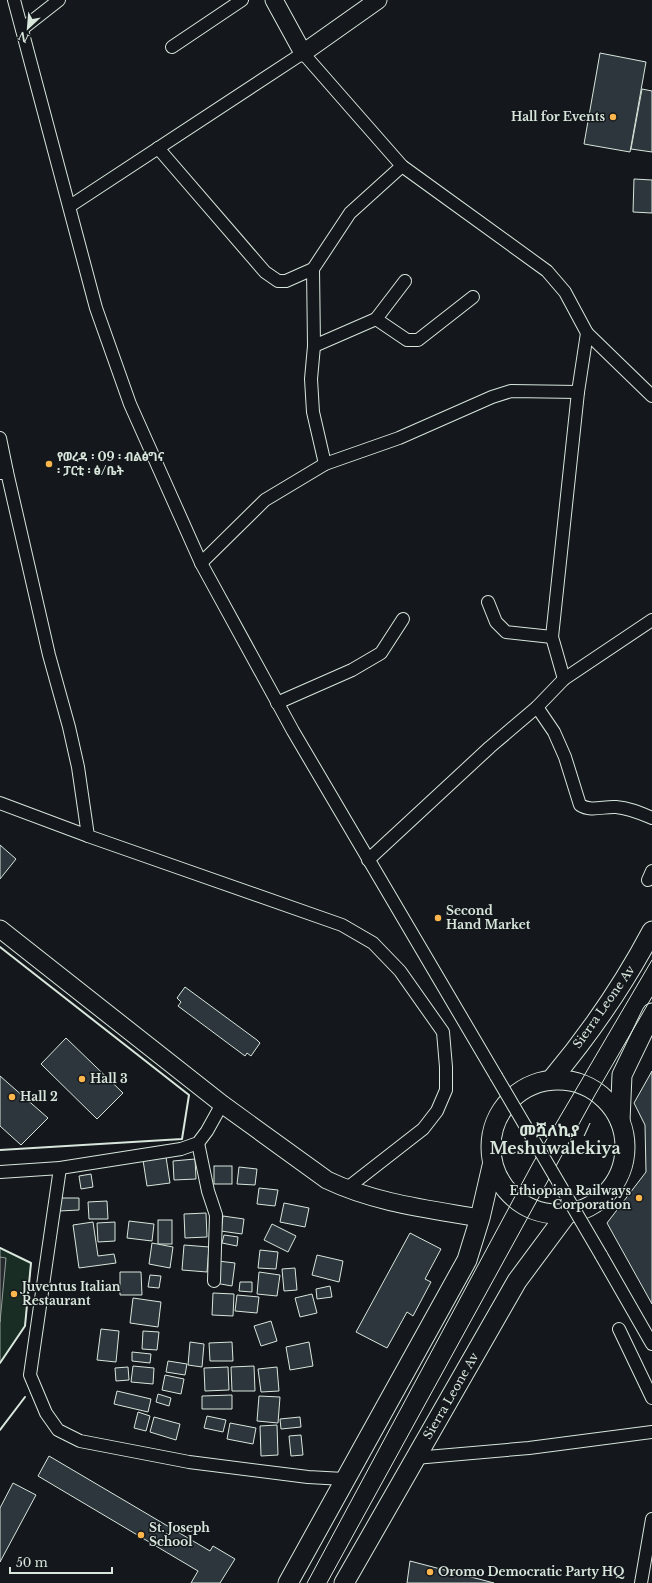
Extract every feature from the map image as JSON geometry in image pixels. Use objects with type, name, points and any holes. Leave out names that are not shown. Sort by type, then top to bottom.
[{"type":"main road","name":"Sierra Leone Av","points":[[551,1080],[632,968],[652,931]]},
{"type":"main road","points":[[492,1166],[503,1187],[520,1204],[542,1213],[566,1215],[590,1207],[609,1192],[621,1170],[625,1146],[620,1121],[622,1076],[652,1013]]},
{"type":"main road","points":[[288,1583],[344,1479],[392,1398],[467,1260],[480,1218],[492,1166],[490,1137],[501,1109],[523,1089],[551,1080],[572,1082],[592,1090],[608,1103],[620,1121]]},
{"type":"main road","name":"Sierra Leone Av","points":[[344,1583],[517,1281],[566,1215]]},
{"type":"street","points":[[14,0],[96,308],[130,404],[201,562],[277,703],[652,1344]]},
{"type":"street","points":[[22,29],[59,0]]},
{"type":"street","points":[[172,47],[242,0]]},
{"type":"street","points":[[274,0],[303,53],[402,166],[547,271],[565,292],[587,333],[652,396]]},
{"type":"street","points":[[70,206],[303,53],[378,0]]},
{"type":"street","points":[[158,148],[265,272],[278,281],[286,281],[312,269],[350,213],[402,166]]},
{"type":"street","points":[[312,269],[314,346],[311,379],[313,412],[325,464]]},
{"type":"street","points":[[314,346],[376,319],[406,281]]},
{"type":"street","points":[[376,319],[407,340],[418,340],[472,297]]},
{"type":"street","points":[[564,680],[552,638],[578,392],[587,333]]},
{"type":"street","points":[[201,562],[265,500],[325,464],[399,438],[492,397],[511,391],[578,392]]},
{"type":"street","points":[[0,438],[3,472],[49,655],[71,734],[78,767],[88,836]]},
{"type":"street","points":[[488,602],[496,622],[506,632],[552,638]]},
{"type":"street","points":[[277,703],[352,670],[374,657],[386,647],[403,619]]},
{"type":"street","points":[[368,860],[490,746],[537,706],[564,680],[652,620]]},
{"type":"street","points":[[537,706],[554,732],[566,757],[580,805],[586,809],[615,807],[634,810],[652,818]]},
{"type":"street","points":[[0,803],[88,836],[342,925],[373,943],[400,971],[443,1032],[446,1066],[446,1090],[437,1111],[423,1129],[346,1189]]},
{"type":"street","points":[[0,930],[222,1104],[327,1180],[346,1189],[384,1201],[480,1218]]},
{"type":"street","points":[[0,1172],[60,1168],[181,1149],[198,1143],[207,1131],[222,1104]]},
{"type":"street","points":[[198,1143],[208,1191],[216,1215],[214,1281]]},
{"type":"street","points":[[60,1168],[30,1375],[46,1413],[58,1430],[80,1441],[189,1462],[308,1477],[344,1479]]},
{"type":"street","points":[[618,1329],[652,1398]]},
{"type":"street","points":[[415,1458],[529,1448],[652,1432]]},
{"type":"street","points":[[641,1583],[652,1519]]},
{"type":"green space","name":"Juventus Italian Restaurant","points":[[0,1248],[31,1263],[25,1326],[0,1363]]},
{"type":"shaded area","points":[[0,1257],[6,1258],[0,1322]]},
{"type":"building","name":"Hall for Events","points":[[600,53],[646,62],[630,152],[584,144]]},
{"type":"building","points":[[642,89],[652,91],[652,152],[631,149]]},
{"type":"building","points":[[634,179],[652,180],[652,213],[633,212]]},
{"type":"building","points":[[0,845],[16,859],[0,879]]},
{"type":"building","points":[[185,987],[260,1043],[251,1056],[247,1053],[245,1056],[178,1006],[181,1002],[177,998]]},
{"type":"building","name":"Hall 3","points":[[66,1038],[123,1093],[97,1119],[41,1064]]},
{"type":"building","name":"Ethiopian Railways Corporation","points":[[652,1071],[652,1304],[607,1223],[646,1172],[645,1125],[634,1103]]},
{"type":"building","name":"Hall 2","points":[[0,1076],[48,1118],[21,1145],[0,1126]]},
{"type":"building","points":[[166,1157],[170,1183],[147,1186],[143,1160]]},
{"type":"building","points":[[195,1159],[196,1179],[174,1180],[173,1161]]},
{"type":"building","points":[[214,1166],[232,1166],[232,1184],[214,1184]]},
{"type":"building","points":[[239,1167],[257,1169],[255,1185],[237,1184]]},
{"type":"building","points":[[91,1174],[93,1187],[81,1189],[79,1176]]},
{"type":"building","points":[[259,1188],[278,1190],[275,1206],[257,1204]]},
{"type":"building","points":[[59,1198],[79,1198],[79,1210],[59,1211]]},
{"type":"building","points":[[107,1201],[108,1219],[89,1219],[88,1202]]},
{"type":"building","points":[[284,1203],[309,1208],[305,1227],[280,1222]]},
{"type":"building","points":[[206,1213],[207,1237],[185,1238],[184,1214]]},
{"type":"building","points":[[223,1216],[244,1219],[242,1234],[221,1231]]},
{"type":"building","points":[[158,1220],[172,1220],[172,1244],[158,1244]]},
{"type":"building","points":[[129,1221],[154,1224],[152,1241],[127,1238]]},
{"type":"building","points":[[93,1222],[98,1256],[114,1254],[116,1263],[79,1268],[73,1225]]},
{"type":"building","points":[[115,1222],[115,1241],[98,1242],[97,1223]]},
{"type":"building","points":[[272,1224],[296,1236],[288,1252],[264,1240]]},
{"type":"building","points":[[410,1233],[441,1249],[425,1279],[431,1282],[413,1316],[407,1312],[387,1348],[356,1332]]},
{"type":"building","points":[[224,1235],[238,1237],[237,1246],[222,1243]]},
{"type":"building","points":[[152,1243],[173,1247],[170,1268],[149,1264]]},
{"type":"building","points":[[184,1245],[209,1247],[207,1272],[182,1270]]},
{"type":"building","points":[[260,1250],[278,1252],[276,1269],[258,1268]]},
{"type":"building","points":[[317,1255],[343,1261],[339,1282],[312,1275]]},
{"type":"building","points":[[218,1261],[235,1263],[232,1286],[215,1283]]},
{"type":"building","points":[[295,1268],[297,1290],[284,1291],[282,1269]]},
{"type":"building","points":[[120,1272],[141,1272],[142,1295],[120,1295]]},
{"type":"building","points":[[259,1272],[280,1275],[277,1296],[257,1294]]},
{"type":"building","points":[[150,1275],[161,1276],[159,1288],[148,1287]]},
{"type":"building","points":[[240,1282],[252,1282],[252,1292],[239,1291]]},
{"type":"building","points":[[330,1286],[332,1297],[317,1299],[316,1289]]},
{"type":"building","points":[[213,1293],[234,1294],[233,1316],[212,1315]]},
{"type":"building","points":[[312,1294],[317,1313],[300,1317],[295,1298]]},
{"type":"building","points":[[237,1295],[259,1297],[257,1313],[235,1311]]},
{"type":"building","points":[[133,1298],[161,1302],[158,1327],[130,1323]]},
{"type":"building","points":[[271,1321],[277,1341],[261,1346],[254,1326]]},
{"type":"building","points":[[101,1329],[119,1331],[116,1362],[97,1360]]},
{"type":"building","points":[[143,1331],[159,1332],[157,1350],[142,1349]]},
{"type":"building","points":[[190,1342],[204,1344],[202,1367],[188,1365]]},
{"type":"building","points":[[232,1342],[233,1361],[210,1361],[209,1343]]},
{"type":"building","points":[[309,1342],[313,1366],[290,1370],[286,1347]]},
{"type":"building","points":[[132,1352],[151,1354],[150,1363],[132,1361]]},
{"type":"building","points":[[168,1361],[187,1364],[185,1375],[166,1372]]},
{"type":"building","points":[[133,1366],[154,1368],[153,1384],[131,1382]]},
{"type":"building","points":[[254,1366],[255,1391],[232,1391],[231,1367]]},
{"type":"building","points":[[128,1367],[129,1380],[116,1381],[115,1368]]},
{"type":"building","points":[[228,1367],[229,1390],[205,1391],[204,1368]]},
{"type":"building","points":[[277,1367],[279,1391],[261,1392],[258,1369]]},
{"type":"building","points":[[165,1375],[184,1379],[181,1394],[162,1390]]},
{"type":"building","points":[[117,1391],[151,1399],[148,1412],[114,1404]]},
{"type":"building","points":[[158,1394],[171,1398],[169,1406],[156,1402]]},
{"type":"building","points":[[232,1395],[232,1409],[202,1409],[202,1396]]},
{"type":"building","points":[[259,1396],[280,1397],[278,1423],[257,1421]]},
{"type":"building","points":[[138,1412],[150,1416],[146,1431],[134,1428]]},
{"type":"building","points":[[207,1416],[226,1420],[223,1432],[204,1428]]},
{"type":"building","points":[[154,1417],[180,1424],[176,1440],[150,1432]]},
{"type":"building","points":[[300,1417],[301,1427],[281,1429],[280,1419]]},
{"type":"building","points":[[230,1423],[256,1428],[253,1444],[227,1439]]},
{"type":"building","points":[[277,1425],[278,1455],[261,1456],[260,1426]]},
{"type":"building","points":[[301,1435],[303,1455],[291,1456],[289,1436]]},
{"type":"building","points":[[49,1456],[210,1551],[213,1546],[235,1559],[220,1583],[191,1583],[198,1571],[38,1476]]},
{"type":"building","points":[[13,1483],[36,1495],[0,1562],[0,1508]]},
{"type":"building","name":"Oromo Democratic Party HQ","points":[[410,1561],[494,1583],[407,1583]]},
{"type":"tram line","points":[[307,1583],[534,1161],[652,960]]},
{"type":"tram line","points":[[327,1583],[595,1095],[652,997]]},
{"type":"wall","points":[[0,947],[189,1095],[182,1139],[0,1150]]},
{"type":"wall","points":[[0,1248],[31,1263],[25,1326],[0,1363]]},
{"type":"wall","points":[[0,1430],[25,1397]]},
{"type":"place","name":"Hall for Events","points":[[613,117]]},
{"type":"place","name":"የወረዳ ፡ 09 ፡ ብልፅግና ፡ ፓርቲ ፡ ፅ/ቤት","points":[[49,464]]},
{"type":"place","name":"Second Hand Market","points":[[438,918]]},
{"type":"place","name":"Hall 3","points":[[82,1079]]},
{"type":"place","name":"Hall 2","points":[[12,1097]]},
{"type":"place","name":"Ethiopian Railways Corporation","points":[[639,1198]]},
{"type":"place","name":"Juventus Italian Restaurant","points":[[14,1294]]},
{"type":"place","name":"St. Joseph School","points":[[141,1535]]},
{"type":"place","name":"Oromo Democratic Party HQ","points":[[430,1572]]},
{"type":"district","name":"መሿለኪያ / Meshuwalekiya","points":[[555,1139]]}]
